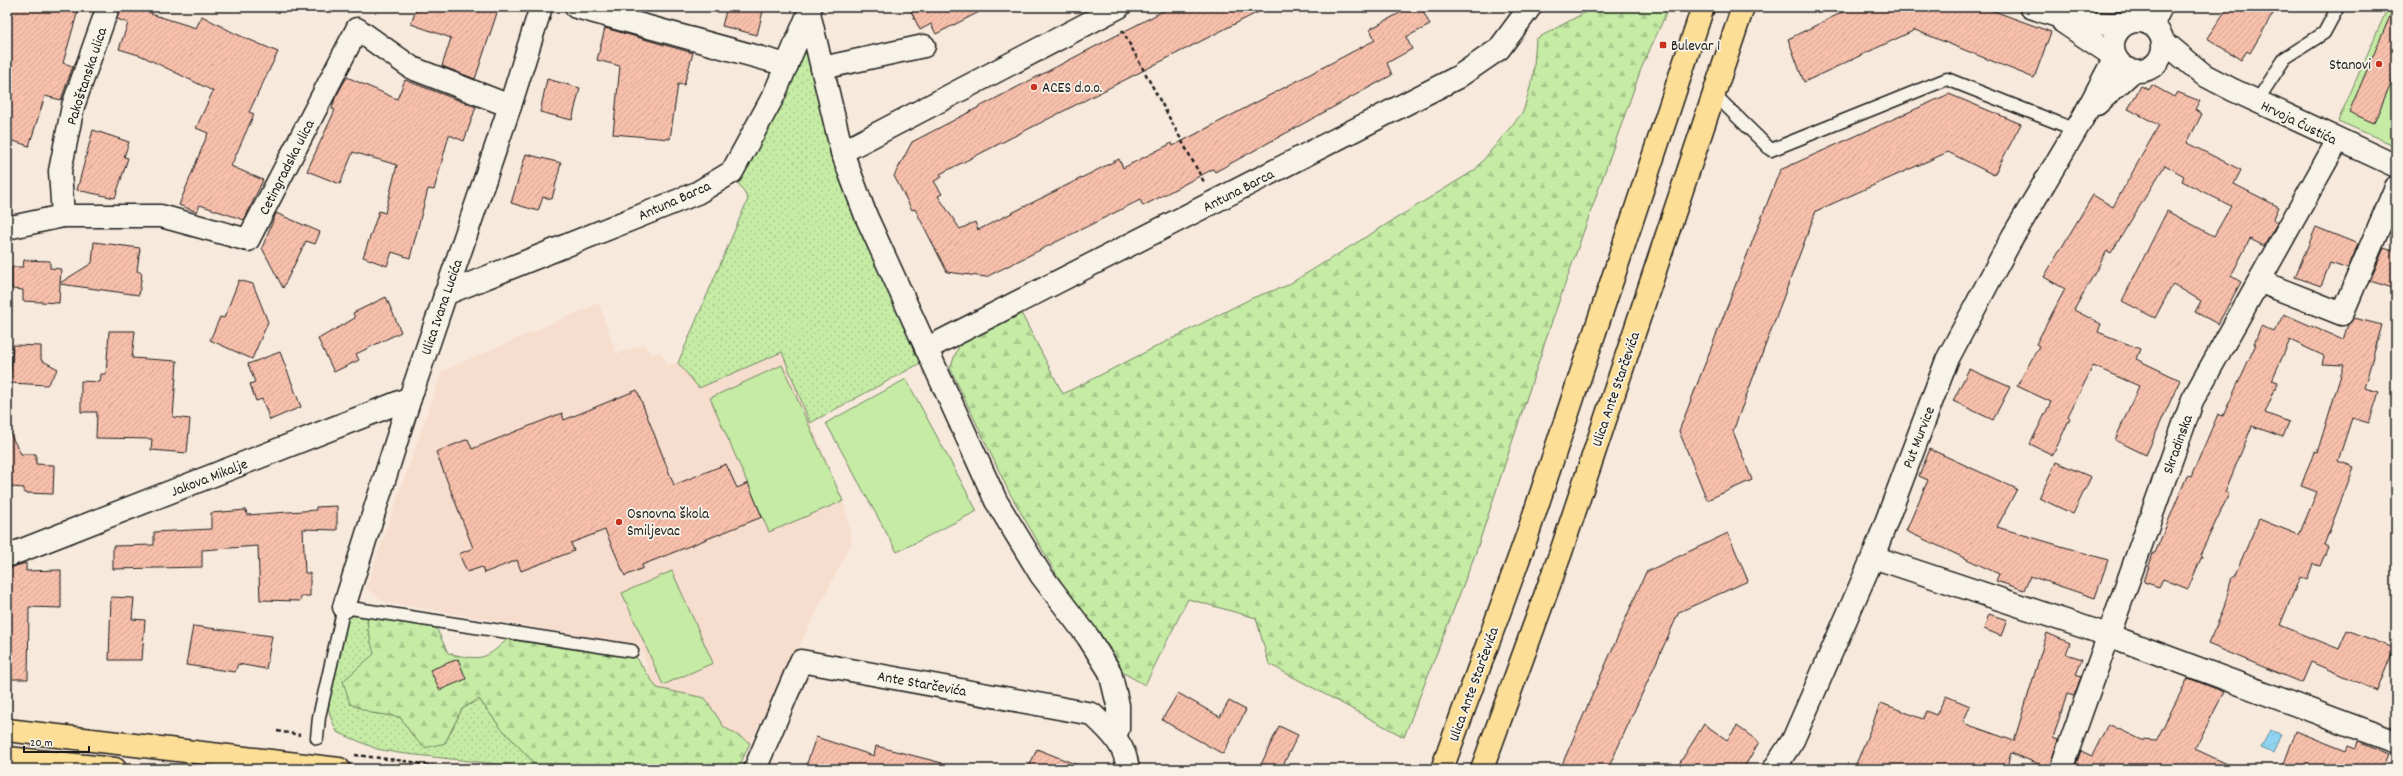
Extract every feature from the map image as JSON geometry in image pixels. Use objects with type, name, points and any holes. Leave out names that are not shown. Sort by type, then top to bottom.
[{"type":"main road","name":"Ulica Ante Starčevića","points":[[1442,769],[1527,536],[1703,7]]},
{"type":"main road","name":"Ulica Ante Starčevića","points":[[1482,769],[1561,552],[1743,7]]},
{"type":"main road","points":[[7,730],[339,769]]},
{"type":"main road","points":[[7,758],[115,769]]},
{"type":"street","name":"Pakoštanska ulica","points":[[63,216],[60,171],[73,106],[108,7]]},
{"type":"street","name":"Ulica Ivana Lucića","points":[[344,607],[410,398],[510,106],[541,7]]},
{"type":"street","points":[[576,7],[787,65]]},
{"type":"street","name":"Antuna Barca","points":[[926,349],[1458,77],[1499,49],[1530,7]]},
{"type":"street","points":[[2032,7],[2054,16],[2107,26],[2140,20],[2159,24],[2160,58],[2140,70],[2123,66],[2115,57],[2054,16]]},
{"type":"street","points":[[842,152],[1115,9]]},
{"type":"street","points":[[810,10],[842,152],[866,216],[996,501],[1041,575],[1088,638],[1110,672],[1118,705],[1118,729],[1115,735]]},
{"type":"street","name":"Antuna Barca","points":[[445,294],[697,193],[732,172],[774,95],[810,10]]},
{"type":"street","points":[[2115,57],[2113,42],[2120,28],[2126,23]]},
{"type":"street","name":"Hrvoja Ćustića","points":[[2159,24],[2204,74],[2338,140],[2396,166]]},
{"type":"street","name":"Cetingradska ulica","points":[[7,228],[63,216],[161,216],[248,240],[357,29],[412,68],[510,106]]},
{"type":"street","points":[[822,68],[924,46]]},
{"type":"street","name":"Put Murvice","points":[[1774,769],[1793,740],[1872,557],[1947,360],[2013,236],[2080,123],[2115,57]]},
{"type":"street","name":"Hrvoja Ćustića","points":[[2140,70],[2204,74]]},
{"type":"street","name":"Put Murvice","points":[[2080,123],[2140,70]]},
{"type":"street","name":"Skradinska","points":[[2061,769],[2193,399],[2261,282],[2338,140]]},
{"type":"street","points":[[2261,282],[2342,314],[2396,187]]},
{"type":"street","name":"Jakova Mikalje","points":[[7,556],[410,398]]},
{"type":"street","points":[[1872,557],[2108,635],[2396,742]]},
{"type":"street","name":"Ante Starčevića","points":[[755,769],[801,661],[1092,714],[1115,735],[1126,754],[1128,769]]},
{"type":"lane","points":[[2257,101],[2285,58],[2324,33],[2338,7]]},
{"type":"lane","points":[[1714,94],[1771,150],[1947,80],[2080,123]]},
{"type":"lane","points":[[317,738],[319,717],[344,607],[632,651]]},
{"type":"path","points":[[1115,9],[1215,202]]},
{"type":"path","points":[[277,731],[317,738]]},
{"type":"shaded area","name":"Osnovna škola Smiljevac","points":[[599,303],[616,354],[644,345],[651,354],[661,352],[667,365],[678,363],[699,388],[782,352],[843,501],[852,542],[750,743],[655,694],[640,645],[385,602],[366,588],[442,371]]},
{"type":"green space","points":[[1595,7],[1669,7],[1641,69],[1551,324],[1476,552],[1404,737],[1269,664],[1256,618],[1188,599],[1145,685],[1122,672],[1114,653],[1075,606],[1009,492],[950,368],[962,338],[1019,309],[1063,394],[1252,298],[1286,286],[1475,170],[1523,112],[1533,77],[1536,39]]},
{"type":"green space","name":"Stanovi","points":[[2388,7],[2396,7],[2396,146],[2338,121]]},
{"type":"green space","points":[[809,13],[842,152],[930,358],[810,423],[782,352],[699,388],[678,363],[748,199],[732,172]]},
{"type":"green space","points":[[782,365],[843,501],[769,532],[710,398]]},
{"type":"green space","points":[[906,379],[977,511],[897,552],[826,423]]},
{"type":"green space","points":[[672,571],[713,663],[663,685],[622,593]]},
{"type":"green space","points":[[344,607],[367,611],[368,630],[375,654],[343,681],[372,713],[400,717],[413,736],[445,743],[462,709],[479,699],[500,727],[540,769],[398,753],[377,749],[337,732],[331,718],[325,694]]},
{"type":"green space","points":[[367,611],[433,621],[448,653],[460,656],[484,656],[491,653],[514,633],[632,651],[657,688],[705,698],[724,727],[750,743],[738,769],[540,769],[500,727],[479,699],[462,709],[445,743],[424,748],[413,736],[400,717],[372,713],[350,704],[343,681],[374,654],[368,630]]},
{"type":"water","points":[[2270,730],[2281,734],[2273,753],[2261,748]]},
{"type":"building","points":[[7,7],[79,7],[63,63],[73,66],[61,100],[45,96],[29,146],[7,139]]},
{"type":"building","points":[[120,7],[153,7],[151,14],[196,28],[202,16],[234,33],[278,52],[249,112],[254,114],[231,166],[263,180],[244,220],[200,205],[197,212],[179,205],[208,133],[196,128],[213,91],[142,56],[119,49],[128,23],[117,19]]},
{"type":"building","points":[[417,7],[499,7],[475,79],[442,66],[451,38],[411,24]]},
{"type":"building","points":[[727,7],[764,7],[757,35],[722,26]]},
{"type":"building","points":[[909,7],[989,7],[936,34],[931,24],[920,30]]},
{"type":"building","points":[[1171,7],[1268,7],[940,174],[942,177],[934,181],[942,194],[938,196],[960,229],[975,222],[978,230],[1119,159],[1123,168],[1172,143],[1173,146],[1375,40],[1370,29],[1411,7],[1421,7],[1430,25],[1406,37],[1412,49],[1387,63],[1392,75],[1215,172],[1213,169],[1143,206],[1140,200],[986,277],[947,272],[915,209],[912,210],[894,176],[912,142]]},
{"type":"building","points":[[1853,7],[1983,7],[2051,32],[2034,78],[1915,30],[1804,82],[1788,39]]},
{"type":"building","points":[[2228,7],[2277,7],[2250,53],[2247,51],[2241,60],[2207,38]]},
{"type":"building","points":[[2394,7],[2396,7],[2396,71],[2374,123],[2349,112]]},
{"type":"building","points":[[605,28],[693,53],[684,85],[678,84],[670,139],[613,134],[620,66],[597,60]]},
{"type":"building","points":[[347,77],[397,99],[405,80],[476,107],[464,141],[449,135],[434,190],[428,189],[410,258],[392,252],[387,266],[363,257],[379,211],[385,213],[397,165],[353,152],[340,184],[307,171],[335,110],[332,109],[335,98]]},
{"type":"building","points":[[547,79],[580,88],[572,120],[540,112]]},
{"type":"building","points":[[2152,85],[2174,97],[2177,92],[2200,101],[2195,110],[2202,114],[2187,143],[2241,170],[2234,184],[2279,207],[2273,220],[2277,223],[2264,246],[2250,239],[2231,276],[2241,282],[2218,324],[2195,312],[2201,301],[2173,284],[2155,318],[2122,301],[2167,211],[2214,236],[2231,206],[2182,181],[2184,176],[2165,165],[2111,253],[2107,251],[2074,310],[2101,324],[2098,332],[2140,349],[2136,359],[2180,380],[2146,455],[2115,440],[2139,386],[2093,366],[2068,416],[2070,418],[2053,455],[2030,444],[2051,402],[2017,386],[2039,346],[2036,344],[2065,289],[2044,277],[2093,195],[2113,207],[2159,125],[2128,109],[2141,86],[2149,90]]},
{"type":"building","points":[[1949,94],[2021,124],[1994,175],[1948,152],[1816,211],[1733,431],[1752,480],[1707,500],[1679,431],[1780,170]]},
{"type":"building","points":[[93,130],[129,142],[124,157],[128,158],[115,198],[77,190]]},
{"type":"building","points":[[526,154],[561,163],[552,199],[543,197],[538,211],[511,203]]},
{"type":"building","points":[[276,213],[320,232],[315,244],[306,241],[283,288],[262,248]]},
{"type":"building","points":[[2316,227],[2358,244],[2348,269],[2330,263],[2321,286],[2295,277]]},
{"type":"building","points":[[94,242],[140,248],[137,271],[142,273],[139,295],[60,284],[59,303],[23,301],[23,290],[12,289],[12,267],[23,267],[24,260],[50,261],[50,268],[61,269],[60,283],[92,263]]},
{"type":"building","points":[[2384,248],[2396,252],[2396,289],[2370,281]]},
{"type":"building","points":[[239,280],[253,284],[268,322],[252,359],[210,340],[220,317],[224,318]]},
{"type":"building","points":[[386,297],[401,332],[356,354],[359,360],[334,372],[318,339],[355,318],[353,313]]},
{"type":"building","points":[[2284,314],[2343,340],[2348,324],[2354,318],[2382,325],[2364,388],[2379,392],[2369,423],[2352,418],[2338,461],[2354,467],[2324,545],[2328,547],[2320,566],[2313,564],[2307,580],[2300,577],[2280,625],[2339,649],[2347,630],[2394,648],[2377,691],[2311,662],[2302,683],[2208,644],[2223,611],[2232,577],[2234,577],[2259,519],[2299,535],[2317,492],[2301,486],[2314,452],[2317,453],[2344,365],[2322,364],[2324,356],[2290,340],[2272,380],[2278,382],[2265,413],[2289,422],[2283,437],[2252,426],[2225,492],[2229,494],[2200,555],[2202,556],[2188,589],[2163,579],[2159,587],[2144,582],[2153,553],[2155,553],[2187,476],[2191,477],[2218,414],[2223,416],[2256,344],[2254,344],[2261,326],[2274,332]]},
{"type":"building","points":[[109,331],[135,331],[132,358],[177,361],[173,417],[190,419],[187,453],[151,450],[152,439],[96,438],[97,412],[81,412],[81,381],[100,382],[101,374],[106,374]]},
{"type":"building","points":[[13,345],[41,346],[41,360],[58,369],[47,385],[10,383]]},
{"type":"building","points":[[280,352],[301,407],[270,420],[262,399],[256,401],[250,384],[255,382],[248,364]]},
{"type":"building","points":[[1969,369],[2010,387],[1993,420],[1953,401]]},
{"type":"building","points":[[637,390],[674,485],[726,464],[737,488],[748,483],[762,517],[642,565],[643,568],[625,576],[605,530],[571,543],[574,551],[521,571],[517,560],[484,573],[482,567],[467,572],[459,554],[473,548],[436,452],[468,439],[472,449],[562,413],[564,420]]},
{"type":"building","points":[[8,430],[21,454],[36,454],[36,464],[54,465],[53,494],[24,493],[24,488],[11,487],[11,480],[8,480]]},
{"type":"building","points":[[1930,449],[2017,489],[1997,527],[2108,560],[2095,598],[2030,576],[2024,590],[1996,581],[1999,574],[1906,531],[1928,480],[1919,476]]},
{"type":"building","points":[[2056,462],[2091,477],[2073,514],[2039,498]]},
{"type":"building","points":[[337,506],[337,530],[303,529],[305,573],[310,573],[310,596],[301,596],[300,601],[260,600],[258,546],[202,550],[202,567],[113,569],[113,546],[154,545],[154,532],[211,529],[211,513],[246,510],[247,515],[316,510],[316,507]]},
{"type":"building","points":[[1728,533],[1748,581],[1679,612],[1608,769],[1560,769],[1646,572]]},
{"type":"building","points":[[26,563],[26,571],[61,570],[61,608],[29,607],[28,679],[7,679],[9,568]]},
{"type":"building","points":[[111,597],[134,598],[132,619],[145,620],[142,660],[109,660]]},
{"type":"building","points":[[1989,614],[2007,620],[2001,636],[1984,629]]},
{"type":"building","points":[[193,626],[272,636],[266,669],[238,664],[235,672],[186,665]]},
{"type":"building","points":[[2047,633],[2070,643],[2066,654],[2082,659],[2076,675],[2081,677],[2074,696],[2067,694],[2053,738],[2058,740],[2049,768],[2011,753],[2006,769],[1854,769],[1881,703],[1923,719],[1926,711],[1936,715],[1946,696],[1970,706],[1963,723],[2014,741]]},
{"type":"building","points":[[458,659],[466,679],[440,690],[430,670]]},
{"type":"building","points":[[2188,678],[2224,692],[2195,749],[2238,769],[2074,769],[2081,751],[2092,756],[2108,724],[2142,740],[2156,741]]},
{"type":"building","points":[[1178,693],[1220,717],[1229,701],[1246,710],[1223,754],[1162,720]]},
{"type":"building","points":[[1704,724],[1727,740],[1737,726],[1759,742],[1743,769],[1676,769]]},
{"type":"building","points":[[1279,726],[1298,735],[1281,769],[1259,769]]},
{"type":"building","points":[[2296,731],[2346,751],[2348,746],[2356,749],[2358,742],[2388,754],[2383,766],[2388,769],[2282,769]]},
{"type":"building","points":[[816,737],[874,756],[876,746],[942,763],[941,769],[805,769]]},
{"type":"building","points":[[1037,749],[1085,768],[1085,769],[1028,769]]},
{"type":"place","name":"Bulevar 1","points":[[1663,45]]},
{"type":"place","name":"Stanovi","points":[[2379,64]]},
{"type":"place","name":"ACES d.o.o.","points":[[1034,87]]},
{"type":"place","name":"Osnovna škola Smiljevac","points":[[619,522]]}]
